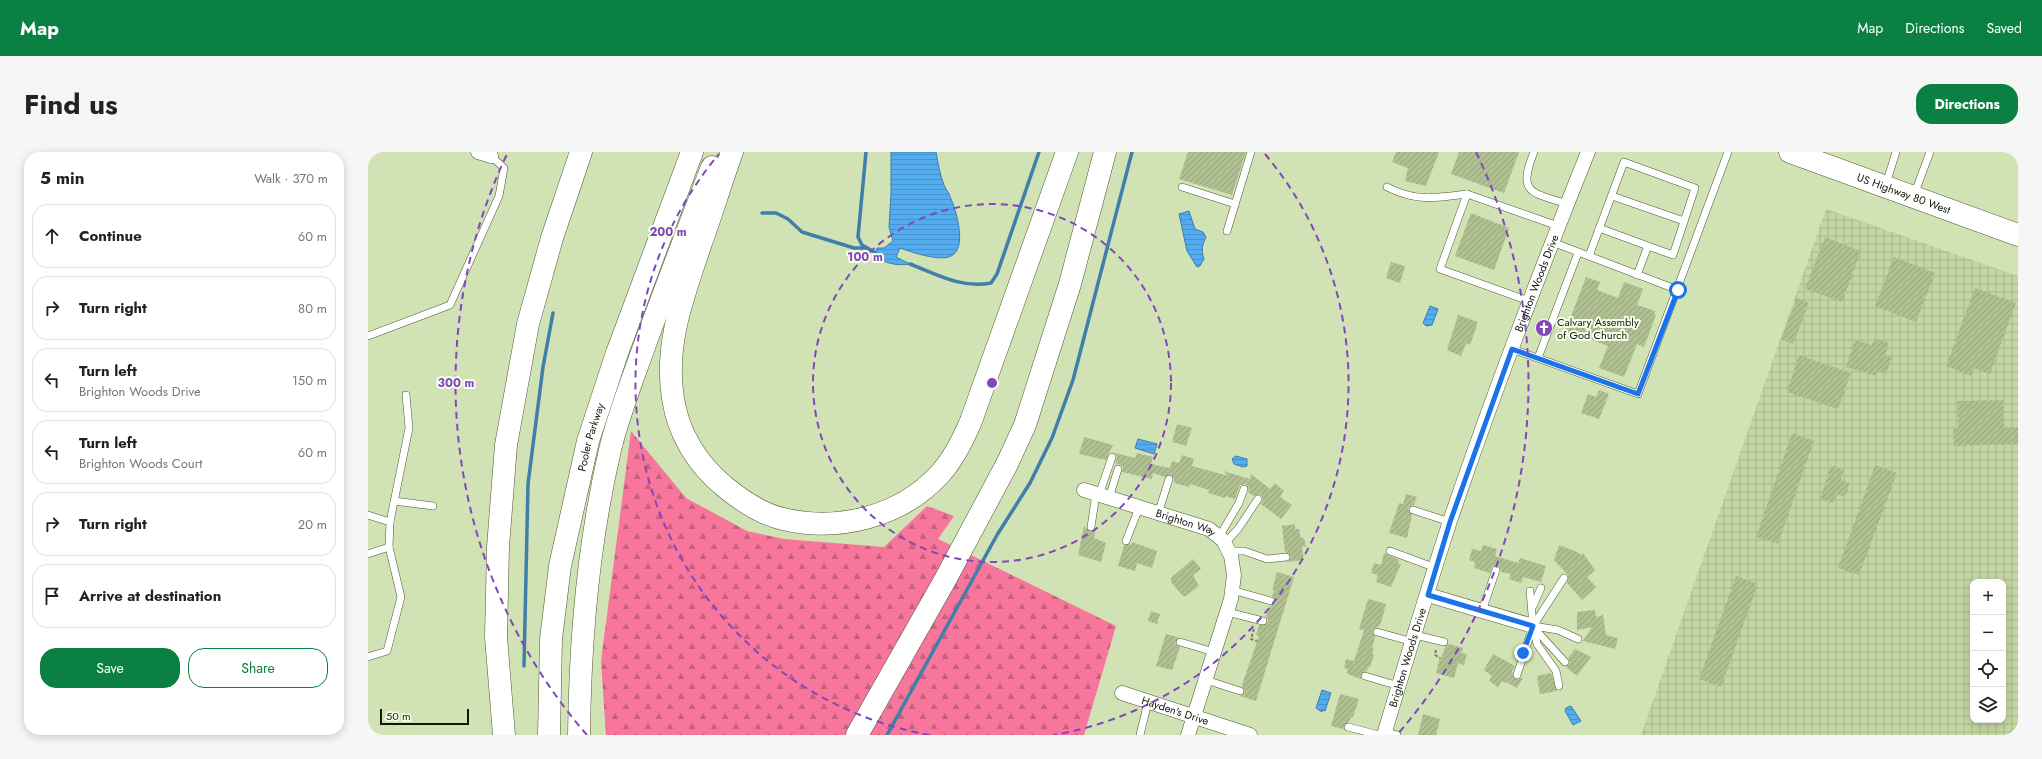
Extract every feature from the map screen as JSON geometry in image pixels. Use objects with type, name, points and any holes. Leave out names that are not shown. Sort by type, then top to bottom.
[{"type":"main road","points":[[504,735],[496,637],[498,547],[506,444],[532,310],[552,238],[581,152]]},
{"type":"main road","name":"Pooler Parkway","points":[[549,735],[551,639],[559,573],[588,441],[616,353],[692,152]]},
{"type":"main road","name":"Pooler Parkway","points":[[579,735],[581,652],[585,598],[594,537],[610,449],[664,291],[718,152]]},
{"type":"main road","points":[[732,152],[676,321],[671,355],[671,385],[678,424],[694,453],[708,471],[747,504],[782,519],[825,523],[866,519],[890,509],[922,490],[950,462],[971,421],[1067,152]]},
{"type":"main road","points":[[857,735],[945,580],[1007,464],[1024,424],[1070,284],[1105,152]]},
{"type":"main road","name":"US Highway 80 West","points":[[1790,152],[2018,235]]},
{"type":"street","name":"Brighton Woods Drive","points":[[1386,734],[1450,522],[1529,300],[1588,152]]},
{"type":"street","name":"Brighton Way","points":[[1097,495],[1209,529],[1224,544]]},
{"type":"street","points":[[1188,735],[1227,612],[1232,590],[1234,575],[1232,556],[1224,544]]},
{"type":"street","points":[[1428,595],[1533,626]]},
{"type":"street","name":"Hayden's Drive","points":[[1122,693],[1194,718],[1250,735]]},
{"type":"lane","points":[[1227,231],[1251,152]]},
{"type":"lane","points":[[1534,152],[1526,177],[1527,185],[1532,192],[1567,204]]},
{"type":"lane","points":[[1512,349],[1638,394],[1678,290],[1728,152]]},
{"type":"lane","points":[[1885,186],[1896,152]]},
{"type":"lane","points":[[1913,196],[1930,152]]},
{"type":"lane","points":[[368,336],[450,305],[499,196],[504,168],[484,154]]},
{"type":"lane","points":[[1588,256],[1624,162],[1695,188],[1673,255],[1599,228]]},
{"type":"lane","points":[[1388,187],[1403,195],[1430,199],[1466,194],[1558,226]]},
{"type":"lane","points":[[1182,188],[1236,204]]},
{"type":"lane","points":[[1466,194],[1440,269],[1529,300]]},
{"type":"lane","points":[[1612,196],[1684,221]]},
{"type":"lane","points":[[1552,242],[1678,290]]},
{"type":"lane","points":[[1637,275],[1648,246]]},
{"type":"lane","points":[[1538,358],[1578,253]]},
{"type":"lane","points":[[368,657],[387,651],[400,597],[388,547],[390,522],[409,428],[406,395]]},
{"type":"lane","points":[[1091,528],[1097,495],[1112,457]]},
{"type":"lane","points":[[1097,495],[1118,469]]},
{"type":"lane","points":[[1158,514],[1169,479]]},
{"type":"lane","points":[[1224,544],[1244,490]]},
{"type":"lane","points":[[1224,544],[1238,529],[1258,499]]},
{"type":"lane","points":[[394,501],[433,506]]},
{"type":"lane","points":[[1126,541],[1139,508]]},
{"type":"lane","points":[[1413,510],[1450,522]]},
{"type":"lane","points":[[368,515],[390,522]]},
{"type":"lane","points":[[1224,544],[1267,559],[1286,557]]},
{"type":"lane","points":[[368,554],[388,547]]},
{"type":"lane","points":[[1390,551],[1436,568]]},
{"type":"lane","points":[[1482,611],[1496,570]]},
{"type":"lane","points":[[1517,675],[1533,626],[1564,578]]},
{"type":"lane","points":[[1532,606],[1541,588]]},
{"type":"lane","points":[[1232,590],[1271,600]]},
{"type":"lane","points":[[1530,591],[1533,626],[1537,644],[1556,671],[1558,686]]},
{"type":"lane","points":[[1227,612],[1260,621]]},
{"type":"lane","points":[[1533,626],[1558,630],[1578,639]]},
{"type":"lane","points":[[1533,626],[1565,662]]},
{"type":"lane","points":[[1377,632],[1444,642]]},
{"type":"lane","points":[[1180,642],[1214,652]]},
{"type":"lane","points":[[1365,676],[1400,686]]},
{"type":"lane","points":[[1206,680],[1240,691]]},
{"type":"lane","points":[[1140,735],[1148,702]]},
{"type":"lane","points":[[1348,727],[1386,734]]},
{"type":"path","points":[[1257,640],[1251,639],[1260,621]]},
{"type":"shaded area","points":[[1826,209],[2018,276],[2018,735],[1641,735]]},
{"type":"green space","points":[[631,431],[686,498],[747,531],[784,539],[884,547],[927,506],[954,516],[938,539],[1116,626],[1084,735],[606,735],[601,661]]},
{"type":"water","points":[[891,152],[936,152],[941,177],[950,195],[958,221],[960,238],[959,246],[956,252],[951,256],[946,258],[933,257],[900,248],[896,257],[910,264],[901,265],[891,264],[875,255],[877,248],[884,248],[893,241],[889,227]]},
{"type":"water","points":[[1189,211],[1195,229],[1203,232],[1206,237],[1202,248],[1204,259],[1200,266],[1197,267],[1187,251],[1179,214]]},
{"type":"water","points":[[1430,306],[1438,309],[1432,325],[1426,326],[1423,323]]},
{"type":"water","points":[[1138,439],[1157,444],[1154,454],[1135,448]]},
{"type":"water","points":[[1236,456],[1247,459],[1247,466],[1243,467],[1234,464],[1232,459]]},
{"type":"water","points":[[1322,690],[1331,693],[1325,711],[1322,710],[1322,712],[1316,708]]},
{"type":"water","points":[[1571,706],[1581,721],[1573,725],[1565,711],[1566,708]]},
{"type":"building","points":[[1188,152],[1246,152],[1232,195],[1179,179]]},
{"type":"building","points":[[1396,152],[1439,152],[1426,186],[1405,181],[1408,168],[1392,162]]},
{"type":"building","points":[[1459,152],[1519,152],[1504,193],[1451,174]]},
{"type":"building","points":[[1471,213],[1509,228],[1494,270],[1455,256]]},
{"type":"building","points":[[1825,237],[1861,251],[1842,302],[1805,289]]},
{"type":"building","points":[[1894,257],[1935,273],[1916,322],[1875,306]]},
{"type":"building","points":[[1391,262],[1405,266],[1400,283],[1386,278]]},
{"type":"building","points":[[1586,277],[1600,282],[1597,290],[1618,298],[1624,282],[1643,289],[1637,305],[1655,311],[1654,314],[1656,315],[1644,347],[1637,344],[1624,377],[1599,368],[1608,346],[1579,335],[1579,337],[1565,332]]},
{"type":"building","points":[[1975,288],[2016,303],[1990,374],[1974,368],[1971,376],[1946,366]]},
{"type":"building","points":[[1797,298],[1809,303],[1793,344],[1781,339]]},
{"type":"building","points":[[1458,315],[1478,322],[1470,345],[1466,343],[1461,356],[1447,350]]},
{"type":"building","points":[[1874,338],[1889,343],[1885,355],[1892,357],[1886,374],[1877,371],[1876,376],[1846,367],[1855,340],[1872,345]]},
{"type":"building","points":[[1799,355],[1851,373],[1838,409],[1787,392]]},
{"type":"building","points":[[1599,390],[1609,394],[1599,419],[1581,413],[1588,394],[1596,397]]},
{"type":"building","points":[[2003,400],[2004,428],[2018,427],[2018,444],[1954,446],[1953,429],[1958,429],[1957,401]]},
{"type":"building","points":[[1177,424],[1192,428],[1186,446],[1172,442]]},
{"type":"building","points":[[1792,433],[1814,441],[1778,544],[1756,537]]},
{"type":"building","points":[[1084,437],[1113,445],[1106,460],[1079,454]]},
{"type":"building","points":[[1115,453],[1135,458],[1137,453],[1153,457],[1151,464],[1170,468],[1172,461],[1179,463],[1182,455],[1194,459],[1192,466],[1229,476],[1223,471],[1250,479],[1251,474],[1270,489],[1275,483],[1284,491],[1280,497],[1292,505],[1281,519],[1261,504],[1263,499],[1261,495],[1258,494],[1254,496],[1248,492],[1249,488],[1246,484],[1240,485],[1235,499],[1226,496],[1225,498],[1208,493],[1209,490],[1190,484],[1189,487],[1174,483],[1174,478],[1170,474],[1165,477],[1153,473],[1152,479],[1122,472],[1123,466],[1115,463],[1117,456]]},
{"type":"building","points":[[1831,465],[1844,470],[1841,480],[1850,483],[1845,497],[1837,494],[1833,503],[1820,499]]},
{"type":"building","points":[[1875,465],[1897,473],[1859,575],[1838,568]]},
{"type":"building","points":[[1406,494],[1417,497],[1414,505],[1410,506],[1408,509],[1412,515],[1407,538],[1389,533],[1399,503],[1403,504]]},
{"type":"building","points":[[1295,524],[1295,529],[1299,529],[1301,538],[1304,538],[1306,547],[1302,547],[1304,560],[1286,562],[1291,556],[1285,552],[1282,526]]},
{"type":"building","points":[[1084,526],[1090,532],[1096,529],[1094,538],[1106,543],[1101,562],[1078,555]]},
{"type":"building","points":[[1132,542],[1157,551],[1152,568],[1137,563],[1135,571],[1118,566],[1124,546],[1132,544]]},
{"type":"building","points":[[1483,545],[1497,549],[1495,556],[1518,563],[1520,558],[1546,566],[1541,582],[1523,577],[1521,583],[1509,579],[1511,574],[1501,572],[1500,567],[1497,565],[1492,567],[1490,573],[1474,568],[1475,562],[1469,560],[1472,549],[1481,551]]},
{"type":"building","points":[[1559,545],[1581,555],[1583,553],[1595,570],[1587,577],[1596,587],[1582,600],[1567,583],[1568,575],[1554,560]]},
{"type":"building","points":[[1384,553],[1399,560],[1398,564],[1401,564],[1391,587],[1376,582],[1378,575],[1371,573],[1374,563],[1381,565]]},
{"type":"building","points":[[1193,559],[1201,569],[1193,575],[1199,586],[1186,596],[1183,596],[1171,582],[1171,578]]},
{"type":"building","points":[[1277,572],[1294,577],[1256,701],[1240,696],[1245,692],[1242,685],[1259,636],[1256,635],[1259,625],[1267,624],[1268,619],[1264,616],[1266,617],[1270,606],[1276,603],[1276,599],[1272,596],[1274,590],[1272,590]]},
{"type":"building","points":[[1736,576],[1758,584],[1721,687],[1699,679]]},
{"type":"building","points":[[1368,599],[1386,604],[1381,623],[1372,631],[1375,637],[1372,648],[1374,649],[1372,654],[1374,655],[1370,667],[1368,667],[1367,671],[1361,673],[1361,679],[1350,675],[1347,673],[1348,669],[1344,668],[1346,659],[1354,661],[1364,630],[1359,629]]},
{"type":"building","points":[[1595,610],[1596,617],[1603,614],[1606,635],[1618,638],[1615,649],[1583,641],[1592,627],[1577,630],[1577,612]]},
{"type":"building","points":[[1151,611],[1160,614],[1157,624],[1148,621]]},
{"type":"building","points":[[1166,634],[1178,637],[1175,643],[1180,647],[1172,670],[1156,666]]},
{"type":"building","points":[[1449,644],[1463,648],[1461,653],[1467,654],[1464,665],[1458,663],[1454,678],[1436,673],[1440,657],[1442,657],[1445,647]]},
{"type":"building","points":[[1575,649],[1591,657],[1577,676],[1566,667],[1570,663],[1568,658]]},
{"type":"building","points":[[1493,654],[1515,666],[1512,671],[1514,679],[1523,678],[1517,688],[1502,681],[1498,687],[1489,681],[1492,676],[1484,670]]},
{"type":"building","points":[[1551,673],[1557,691],[1540,694],[1537,676]]},
{"type":"building","points":[[1340,694],[1359,699],[1353,717],[1351,717],[1349,722],[1344,724],[1344,729],[1331,726]]},
{"type":"building","points":[[1423,714],[1440,719],[1436,735],[1418,735]]},
{"type":"waterway","points":[[866,152],[858,237],[862,245],[876,253]]},
{"type":"waterway","points":[[910,264],[949,280],[970,284],[991,283],[997,274],[1039,152]]},
{"type":"waterway","points":[[887,735],[997,535],[1030,483],[1052,438],[1073,380],[1132,152]]},
{"type":"waterway","points":[[762,213],[776,213],[788,219],[802,232],[854,248],[867,248]]},
{"type":"waterway","points":[[524,666],[528,484],[543,367],[553,313]]},
{"type":"place","name":"Calvary Assembly of God Church","points":[[1544,328]]},
{"type":"route","points":[[1523,653],[1533,626],[1428,595],[1450,522],[1482,428],[1512,349],[1638,394],[1678,290]]}]
